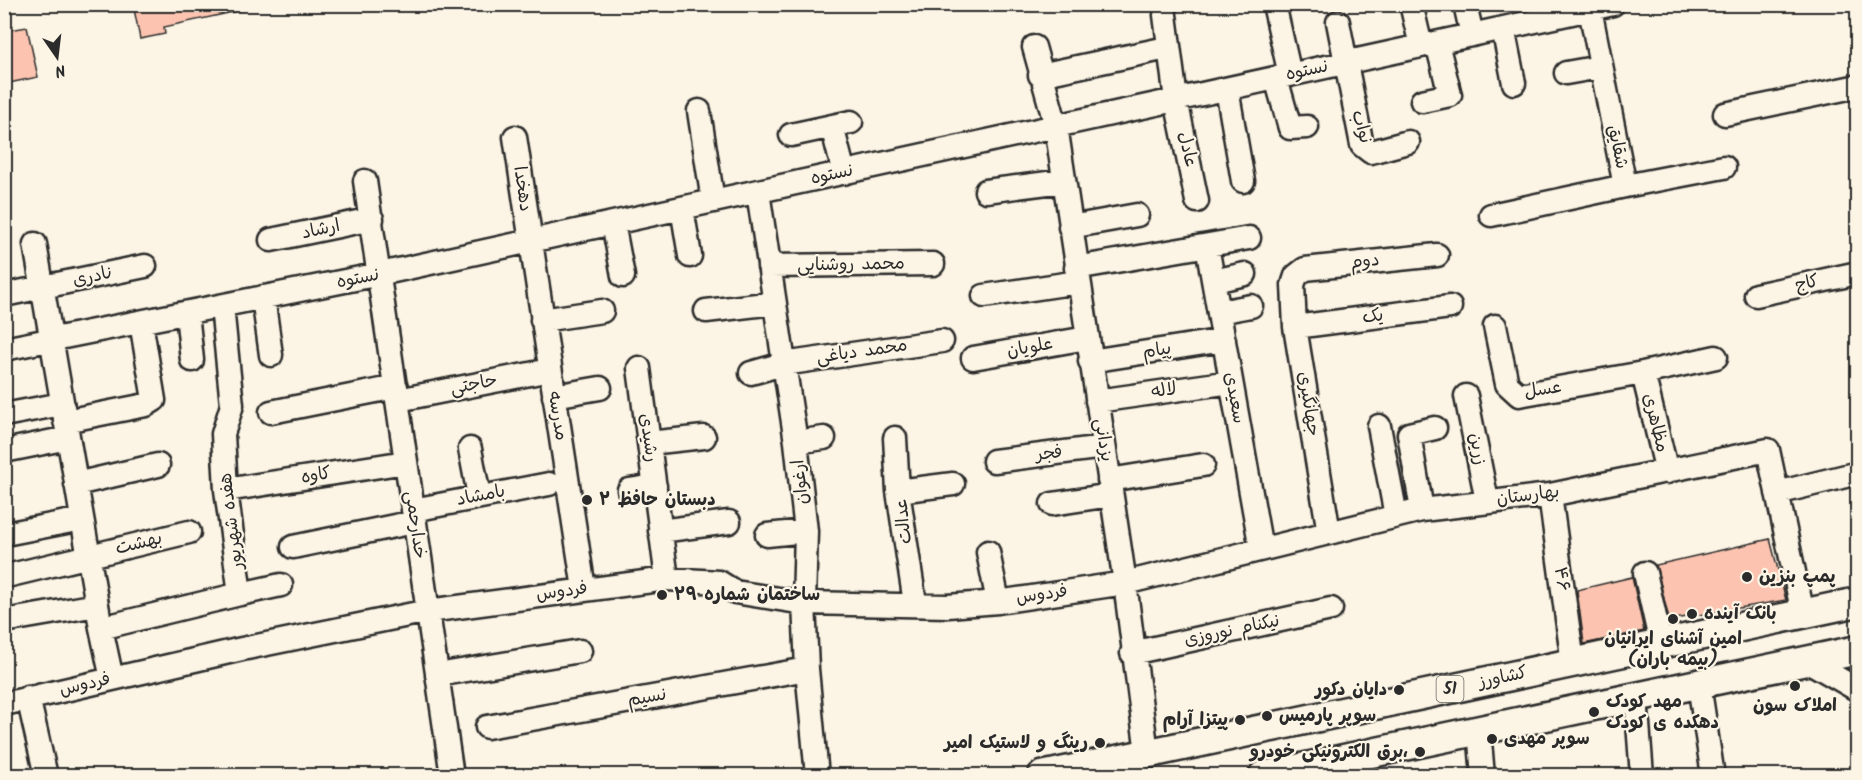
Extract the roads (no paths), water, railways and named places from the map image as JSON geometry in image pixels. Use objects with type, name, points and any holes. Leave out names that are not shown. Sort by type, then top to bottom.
[{"type":"main road","name":"کشاورز","points":[[1042,776],[1857,602]]},
{"type":"main road","points":[[1267,775],[1857,650]]},
{"type":"street","points":[[1274,4],[1290,128],[1307,127]]},
{"type":"street","points":[[1466,4],[1472,35]]},
{"type":"street","name":"نستوه","points":[[4,349],[530,242],[1429,45],[1577,9],[1613,4]]},
{"type":"street","points":[[1412,8],[1450,96],[1422,101]]},
{"type":"street","name":"شقایق","points":[[1577,9],[1600,67],[1625,186],[1724,167]]},
{"type":"street","name":"عادل","points":[[1165,15],[1167,48],[1197,201]]},
{"type":"street","points":[[1338,22],[1346,63]]},
{"type":"street","points":[[1503,28],[1514,83]]},
{"type":"street","name":"یزدانی","points":[[1034,47],[1056,126],[1125,584],[1132,653],[1147,753]]},
{"type":"street","points":[[1040,75],[1167,48]]},
{"type":"street","name":"نواب","points":[[1346,63],[1362,145],[1366,151],[1408,142]]},
{"type":"street","points":[[1566,73],[1600,67]]},
{"type":"street","points":[[1725,114],[1857,86]]},
{"type":"street","points":[[1227,89],[1244,181]]},
{"type":"street","points":[[699,111],[713,201]]},
{"type":"street","points":[[790,135],[841,124],[844,173]]},
{"type":"street","name":"دهخدا","points":[[514,137],[530,242]]},
{"type":"street","name":"خدارحمی","points":[[365,181],[452,776]]},
{"type":"street","points":[[986,191],[1063,181]]},
{"type":"street","points":[[1491,215],[1625,186]]},
{"type":"street","name":"ارغوان","points":[[758,192],[796,442],[806,531],[804,603],[807,669],[818,776]]},
{"type":"street","points":[[682,208],[690,256]]},
{"type":"street","points":[[1070,227],[1137,215]]},
{"type":"street","name":"ارشاد","points":[[271,240],[372,219]]},
{"type":"street","points":[[613,223],[623,276]]},
{"type":"street","points":[[984,296],[1249,238]]},
{"type":"street","name":"مدرسه","points":[[530,242],[584,589]]},
{"type":"street","points":[[34,244],[88,557],[112,679]]},
{"type":"street","name":"سعیدی","points":[[1208,246],[1261,549]]},
{"type":"street","name":"دوم","points":[[1296,276],[1305,269],[1437,255]]},
{"type":"street","name":"محمد روشنایی","points":[[769,266],[933,264]]},
{"type":"street","name":"نادری","points":[[4,295],[145,266]]},
{"type":"street","name":"کاج","points":[[1756,295],[1857,273]]},
{"type":"street","points":[[1214,281],[1245,274]]},
{"type":"street","name":"جهانگیری","points":[[1296,276],[1293,285],[1295,327],[1329,532]]},
{"type":"street","points":[[263,297],[271,355]]},
{"type":"street","points":[[706,311],[774,303]]},
{"type":"street","name":"هفده شهریور","points":[[101,628],[240,594],[226,490],[223,434],[231,405],[222,306]]},
{"type":"street","points":[[1219,312],[1251,306]]},
{"type":"street","name":"یک","points":[[1295,327],[1450,307]]},
{"type":"street","points":[[542,320],[602,311]]},
{"type":"street","points":[[187,313],[192,360]]},
{"type":"street","points":[[4,451],[65,421],[146,405],[154,400],[141,322]]},
{"type":"street","name":"عسل","points":[[1495,326],[1507,384],[1519,395],[1642,373]]},
{"type":"street","name":"علویان","points":[[973,358],[1087,338]]},
{"type":"street","name":"پیام","points":[[1090,361],[1224,340]]},
{"type":"street","name":"محمد دیاغی","points":[[751,373],[783,364],[942,341]]},
{"type":"street","points":[[1642,373],[1716,357]]},
{"type":"street","name":"رشیدی","points":[[639,368],[667,579]]},
{"type":"street","name":"حاجتی","points":[[271,412],[550,370]]},
{"type":"street","name":"مظاهری","points":[[1642,373],[1667,472]]},
{"type":"street","name":"لاله","points":[[1096,401],[1232,382]]},
{"type":"street","points":[[554,396],[600,388]]},
{"type":"street","name":"زرین","points":[[1466,396],[1487,501]]},
{"type":"street","points":[[4,415],[65,421]]},
{"type":"street","points":[[1379,426],[1396,516]]},
{"type":"street","points":[[1422,510],[1409,434],[1435,428]]},
{"type":"street","points":[[649,443],[704,437]]},
{"type":"street","points":[[796,442],[824,438]]},
{"type":"street","points":[[895,438],[898,491]]},
{"type":"street","name":"فجر","points":[[994,461],[1104,447]]},
{"type":"street","points":[[470,449],[479,496]]},
{"type":"street","name":"بهارستان","points":[[1125,584],[1422,510],[1550,495],[1768,450],[1803,614]]},
{"type":"street","name":"کاوه","points":[[226,490],[406,462]]},
{"type":"street","points":[[76,484],[158,465]]},
{"type":"street","points":[[1052,504],[1203,465]]},
{"type":"street","points":[[1777,493],[1857,473]]},
{"type":"street","name":"بامشاد","points":[[293,547],[414,516],[479,496],[549,484]]},
{"type":"street","name":"عدالت","points":[[915,603],[898,491],[953,484]]},
{"type":"street","points":[[628,490],[655,486]]},
{"type":"street","name":"۴۶","points":[[1550,495],[1573,663]]},
{"type":"street","points":[[5,534],[82,519]]},
{"type":"street","points":[[660,531],[729,522]]},
{"type":"street","points":[[767,535],[806,531]]},
{"type":"street","name":"بهشت","points":[[11,575],[189,532]]},
{"type":"street","points":[[988,552],[998,602]]},
{"type":"street","points":[[1645,573],[1661,644]]},
{"type":"street","name":"فردوس","points":[[11,699],[428,610],[667,579],[719,582],[735,592],[804,603],[915,603],[948,606],[998,602],[1125,584]]},
{"type":"street","points":[[240,594],[281,585]]},
{"type":"street","points":[[10,620],[97,605]]},
{"type":"street","name":"نیکنام نوروزی","points":[[1132,653],[1331,609]]},
{"type":"street","points":[[437,675],[580,651]]},
{"type":"street","points":[[1808,661],[1857,690]]},
{"type":"street","name":"نسیم","points":[[487,728],[807,669]]},
{"type":"street","points":[[1699,684],[1713,776]]},
{"type":"street","points":[[1636,697],[1642,776]]},
{"type":"street","points":[[11,699],[46,776]]},
{"type":"street","points":[[1479,730],[1483,776]]},
{"type":"place","name":"دبستان حافظ ۲","points":[[587,500]]},
{"type":"place","name":"پمپ بنزین","points":[[1747,577]]},
{"type":"place","name":"ساختمان شماره ۲۹","points":[[662,595]]},
{"type":"place","name":"بانک آینده","points":[[1692,614]]},
{"type":"place","name":"امین آشنای ایرانیان (بیمه باران)","points":[[1673,619]]},
{"type":"place","name":"املاک سون","points":[[1795,686]]},
{"type":"place","name":"دایان دکور","points":[[1399,690]]},
{"type":"place","name":"مهد کودک دهکده ی کودک","points":[[1594,712]]},
{"type":"place","name":"سوپر پارمیس","points":[[1267,716]]},
{"type":"place","name":"پیتزا آرام","points":[[1240,720]]},
{"type":"place","name":"سوپر مهدی","points":[[1492,739]]},
{"type":"place","name":"رینگ و لاستیک امیر","points":[[1100,743]]},
{"type":"place","name":"برق الکترونیکی خودرو،","points":[[1420,752]]}]
